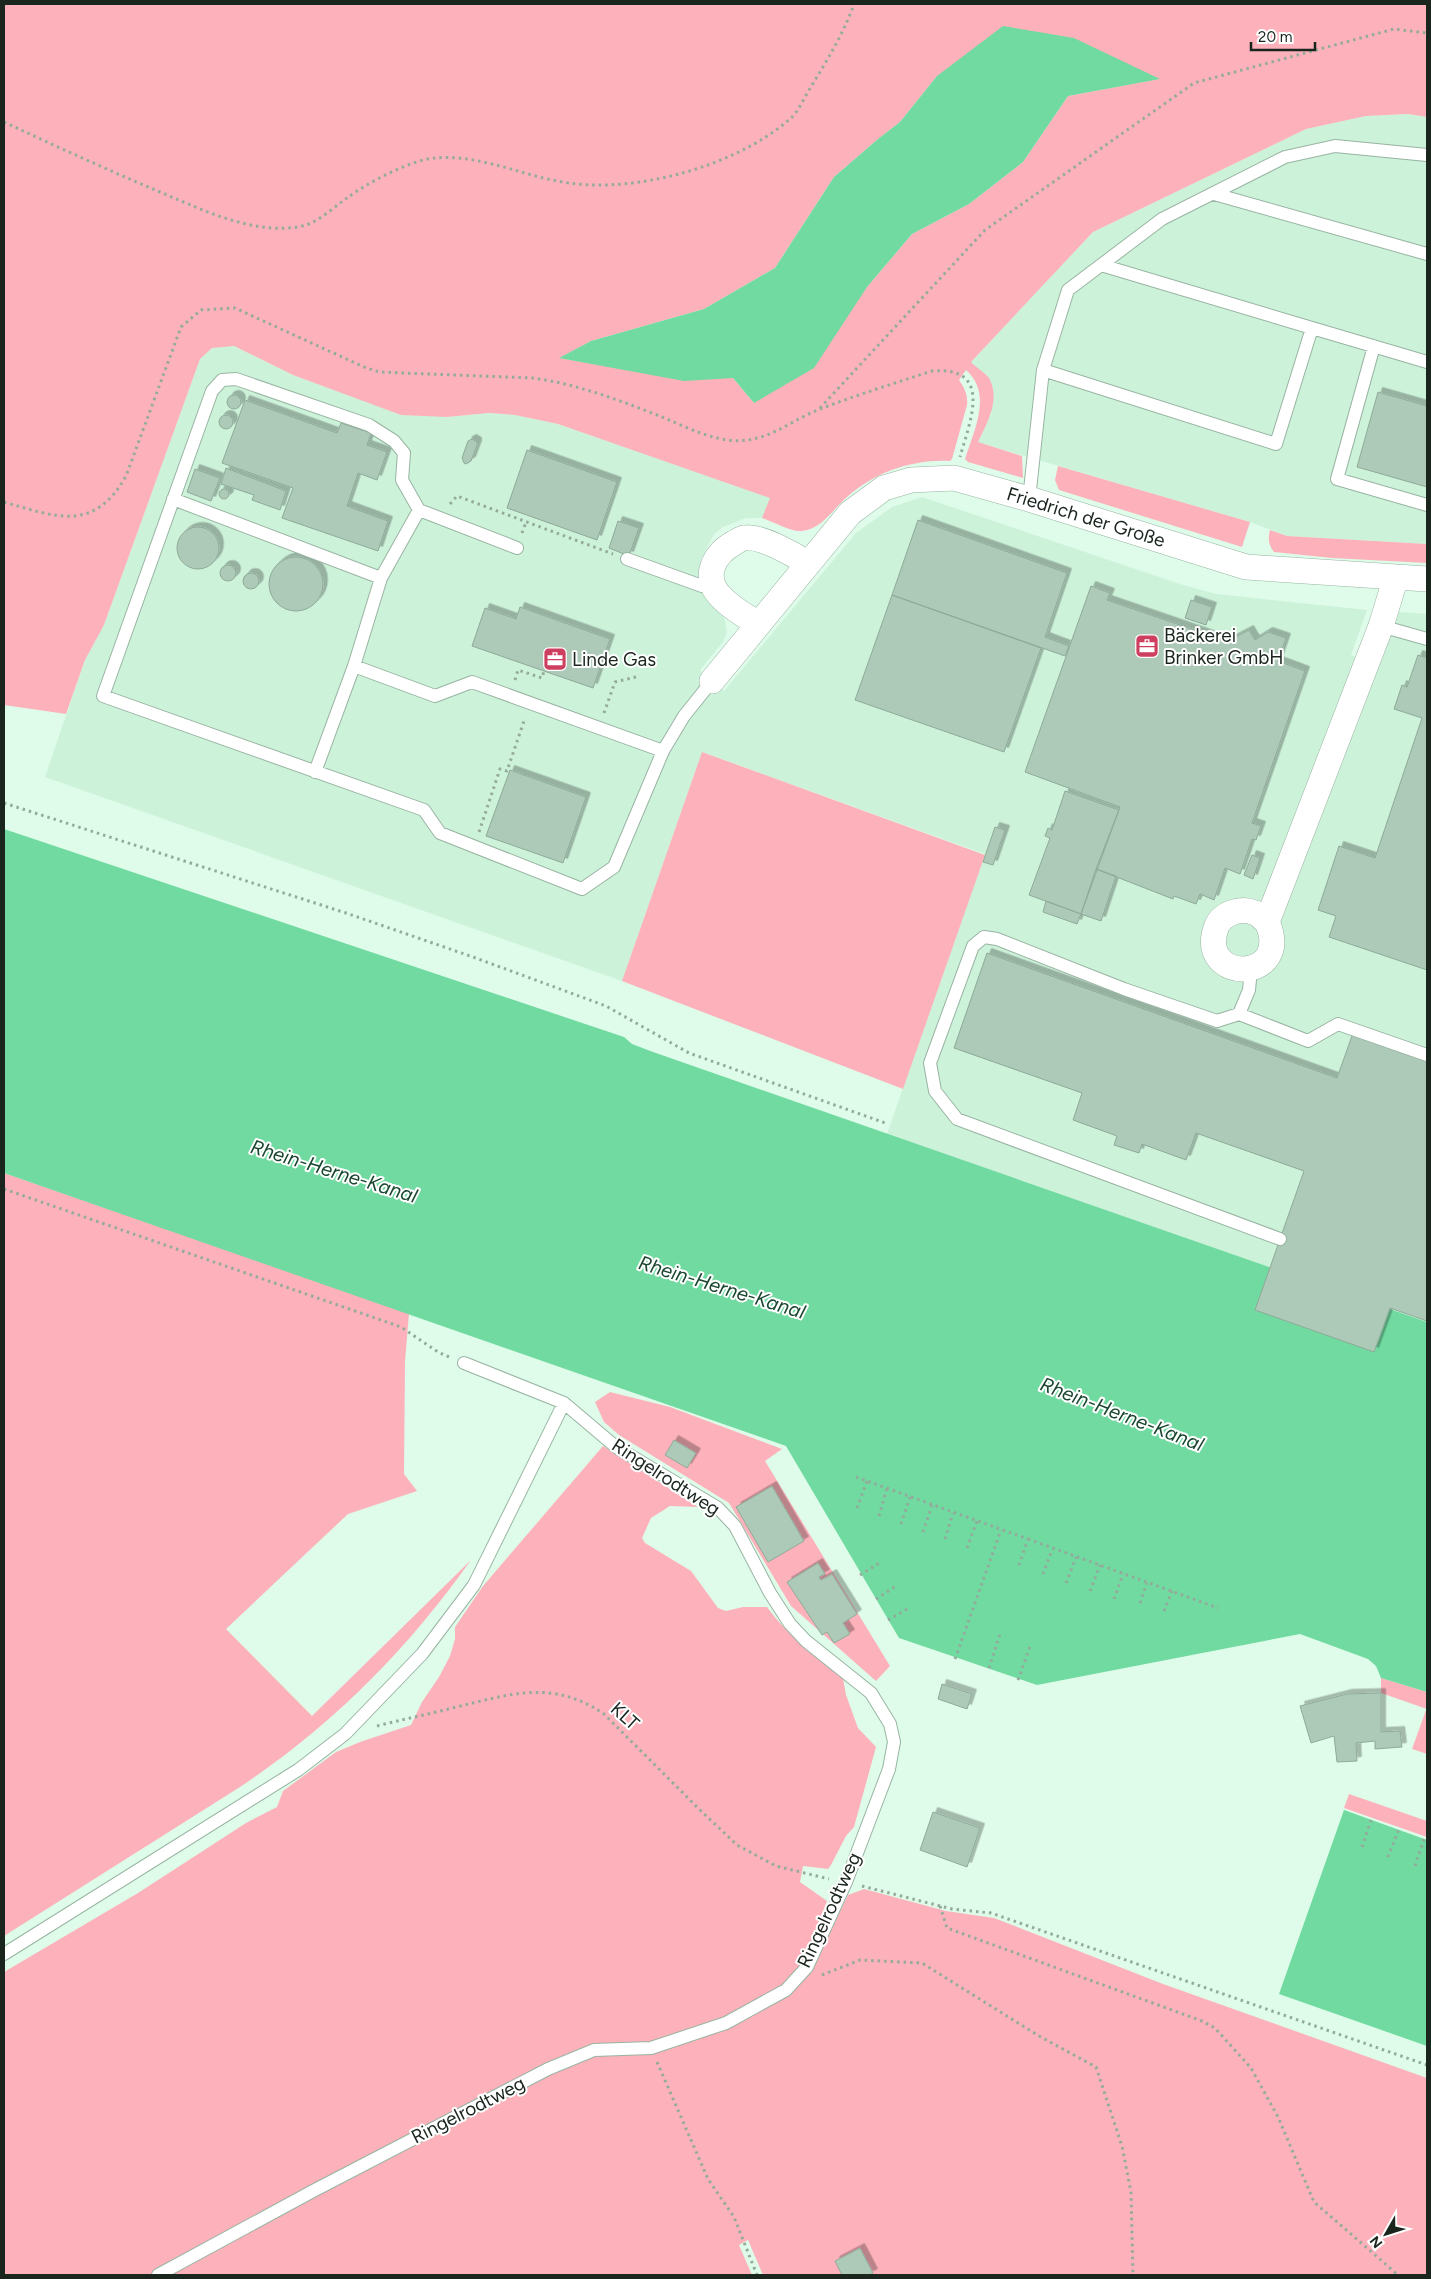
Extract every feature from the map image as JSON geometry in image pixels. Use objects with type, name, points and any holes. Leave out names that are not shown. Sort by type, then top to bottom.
[{"type":"street","name":"Friedrich der Große","points":[[712,681],[850,513],[884,488],[911,480],[954,478],[1030,499],[1246,567],[1427,579]]},
{"type":"street","points":[[758,623],[720,596],[713,585],[713,561],[723,549],[744,538],[764,541],[786,549],[807,563]]},
{"type":"street","points":[[1267,922],[1381,626],[1396,577]]},
{"type":"street","points":[[1242,910],[1256,913],[1267,922],[1273,935],[1272,950],[1264,962],[1251,969],[1237,970],[1224,964],[1215,952],[1213,938],[1217,924],[1228,914],[1242,910]]},
{"type":"lane","points":[[1030,499],[1043,370],[1068,290],[1162,219],[1286,157],[1335,146],[1427,155]]},
{"type":"lane","points":[[1214,194],[1427,254]]},
{"type":"lane","points":[[1101,265],[1427,362]]},
{"type":"lane","points":[[1043,370],[1276,444],[1312,328]]},
{"type":"lane","points":[[1374,346],[1337,479],[1427,505]]},
{"type":"lane","points":[[517,548],[419,510],[402,480],[404,453],[394,441],[369,424],[236,379],[222,380],[212,391],[103,696],[424,810],[440,833],[582,889],[614,867],[664,751],[684,716],[712,681]]},
{"type":"lane","points":[[173,499],[381,578]]},
{"type":"lane","points":[[315,772],[354,666],[381,578],[419,510]]},
{"type":"lane","points":[[628,560],[702,586],[713,585]]},
{"type":"lane","points":[[1381,626],[1427,639]]},
{"type":"lane","points":[[354,666],[435,696],[472,682],[664,751]]},
{"type":"lane","points":[[1280,1239],[957,1120],[934,1091],[930,1063],[973,946],[984,937],[997,939],[1124,988],[1217,1020],[1239,1014],[1308,1041],[1338,1024],[1427,1055]]},
{"type":"lane","points":[[1239,1014],[1248,990],[1251,969]]},
{"type":"lane","name":"Ringelrodtweg","points":[[158,2275],[381,2155],[548,2069],[594,2050],[651,2048],[726,2023],[786,1990],[807,1967],[846,1882],[889,1769],[894,1742],[890,1724],[870,1693],[806,1641],[790,1624],[770,1593],[734,1526],[718,1508],[616,1446],[564,1403],[464,1363]]},
{"type":"lane","points":[[4,1954],[298,1770],[345,1734],[422,1654],[474,1585],[564,1403]]},
{"type":"path","points":[[4,122],[209,212],[263,228],[288,228],[307,224],[378,177],[432,158],[462,158],[499,165],[550,180],[574,184],[616,185],[656,178],[723,160],[764,138],[792,118],[832,54],[854,4]]},
{"type":"path","points":[[818,410],[985,230],[1194,83],[1394,28],[1427,34]]},
{"type":"path","points":[[4,502],[49,515],[68,517],[87,515],[102,506],[116,494],[126,476],[181,327],[202,310],[217,308],[235,308],[364,367],[379,372],[533,378],[557,382],[620,400],[709,436],[729,441],[766,437],[818,410],[932,371],[943,370],[959,373],[971,385],[974,396],[974,409],[954,478]]},
{"type":"path","points":[[437,518],[457,496],[628,560]]},
{"type":"path","points":[[474,847],[500,769],[507,771],[528,710],[507,703],[518,670],[542,678],[544,671]]},
{"type":"path","points":[[609,699],[615,682],[640,676]]},
{"type":"path","points":[[4,803],[337,910],[473,957],[606,1006],[689,1053],[888,1124]]},
{"type":"path","points":[[4,1189],[400,1326],[438,1352],[464,1363]]},
{"type":"path","points":[[856,1477],[1218,1608]]},
{"type":"path","points":[[857,1508],[866,1481]]},
{"type":"path","points":[[878,1516],[887,1488]]},
{"type":"path","points":[[901,1524],[910,1497]]},
{"type":"path","points":[[923,1532],[932,1505]]},
{"type":"path","points":[[945,1539],[953,1513]]},
{"type":"path","points":[[967,1548],[977,1521]]},
{"type":"path","points":[[955,1659],[1001,1530]]},
{"type":"path","points":[[1018,1566],[1028,1539]]},
{"type":"path","points":[[1043,1574],[1052,1550]]},
{"type":"path","points":[[1066,1583],[1076,1557]]},
{"type":"path","points":[[860,1575],[881,1562]]},
{"type":"path","points":[[1090,1591],[1100,1565]]},
{"type":"path","points":[[1114,1599],[1123,1574]]},
{"type":"path","points":[[1140,1603],[1147,1583]]},
{"type":"path","points":[[876,1599],[896,1586]]},
{"type":"path","points":[[1164,1611],[1172,1591]]},
{"type":"path","points":[[888,1620],[909,1608]]},
{"type":"path","points":[[989,1668],[1000,1634]]},
{"type":"path","points":[[1018,1680],[1030,1644]]},
{"type":"path","name":"KLT","points":[[345,1734],[520,1692],[562,1694],[590,1705],[604,1714],[700,1810],[738,1845],[776,1866],[940,1906],[991,1913],[1427,2065]]},
{"type":"path","points":[[1362,1848],[1371,1820]]},
{"type":"path","points":[[1388,1857],[1399,1829]]},
{"type":"path","points":[[1415,1866],[1424,1839]]},
{"type":"path","points":[[940,1906],[947,1928],[1202,2021],[1215,2028],[1250,2068],[1278,2117],[1314,2202],[1398,2275]]},
{"type":"path","points":[[786,1990],[860,1960],[922,1963],[1039,2036],[1096,2067],[1122,2146],[1132,2192],[1133,2275]]},
{"type":"path","points":[[651,2048],[708,2179],[734,2217],[757,2275]]},
{"type":"shaded area","points":[[4,4],[1427,4],[1427,117],[1408,114],[1366,116],[1306,129],[1093,232],[971,362],[989,378],[994,395],[991,411],[978,442],[1022,456],[1023,478],[968,462],[965,459],[979,413],[980,401],[974,380],[966,370],[959,380],[966,392],[967,405],[950,461],[922,462],[882,474],[858,488],[816,527],[797,531],[762,518],[770,498],[558,424],[515,415],[489,413],[447,417],[401,415],[293,375],[234,346],[212,348],[200,359],[104,625],[85,660],[66,714],[4,705]],"holes":[[[937,76],[1159,79],[1068,96],[1023,162],[969,204],[912,234],[867,287],[754,403],[733,378],[616,368],[560,358],[591,341],[704,309],[775,268],[834,177],[900,122]]]},
{"type":"shaded area","points":[[1408,114],[1427,117],[1427,544],[1287,536],[1250,522],[977,442],[991,414],[971,362],[1093,232],[1306,129],[1366,116]]},
{"type":"shaded area","points":[[234,346],[293,375],[337,391],[447,417],[489,413],[515,415],[558,424],[771,498],[762,518],[746,518],[723,527],[714,534],[702,557],[700,567],[709,602],[724,617],[727,632],[723,642],[700,670],[724,691],[856,533],[892,507],[922,497],[1183,585],[1216,594],[1367,610],[1351,655],[1379,667],[1399,612],[1427,614],[1427,1322],[887,1134],[985,854],[702,752],[622,981],[45,777],[85,660],[104,625],[200,359],[212,348]]},
{"type":"shaded area","points":[[1058,466],[1250,522],[1242,547],[1059,490],[1055,480]]},
{"type":"shaded area","points":[[1270,530],[1287,536],[1427,544],[1427,563],[1332,558],[1274,552],[1269,541]]},
{"type":"shaded area","points":[[702,752],[985,855],[903,1089],[622,981]]},
{"type":"shaded area","points":[[4,1173],[409,1313],[405,1362],[404,1474],[417,1491],[348,1514],[226,1629],[312,1716],[471,1560],[421,1625],[394,1655],[337,1712],[306,1738],[240,1787],[4,1936]]},
{"type":"shaded area","points":[[610,1392],[670,1407],[782,1449],[765,1461],[890,1666],[876,1681],[791,1606],[729,1503],[619,1435],[604,1422],[595,1402]]},
{"type":"shaded area","points":[[603,1446],[698,1507],[670,1506],[651,1518],[642,1538],[645,1543],[691,1571],[718,1608],[726,1611],[743,1607],[767,1607],[812,1654],[843,1678],[846,1695],[858,1728],[876,1747],[854,1827],[846,1836],[831,1865],[828,1869],[803,1866],[800,1882],[827,1901],[816,1930],[829,1934],[848,1895],[864,1889],[946,1911],[994,1918],[1163,1984],[1427,2078],[1427,2275],[763,2275],[748,2240],[739,2245],[752,2275],[4,2275],[4,1972],[138,1893],[246,1823],[277,1807],[283,1791],[336,1752],[411,1725],[422,1702],[439,1677],[450,1656],[455,1639],[455,1627],[483,1586]]},
{"type":"shaded area","points":[[1381,1678],[1427,1692],[1427,1709],[1381,1693]]},
{"type":"shaded area","points":[[1427,1710],[1427,1754],[1412,1749]]},
{"type":"shaded area","points":[[1349,1794],[1427,1821],[1427,1837],[1344,1808]]},
{"type":"water","points":[[1003,26],[1074,38],[1160,79],[1068,96],[1023,162],[969,204],[912,234],[867,287],[814,368],[754,403],[733,378],[684,381],[559,358],[591,341],[704,309],[775,268],[834,177],[900,122],[937,76]]},
{"type":"water","name":"Rhein-Herne-Kanal","points":[[4,829],[624,1037],[632,1044],[653,1052],[1427,1322],[1427,1692],[1381,1678],[1376,1666],[1368,1659],[1300,1634],[1037,1685],[899,1638],[786,1446],[4,1173]]},
{"type":"water","points":[[1344,1810],[1427,1840],[1427,2046],[1279,1994]]},
{"type":"building","points":[[1378,392],[1427,406],[1427,487],[1357,467]]},
{"type":"building","points":[[234,395],[239,397],[241,402],[239,407],[234,409],[229,407],[227,402],[229,397]]},
{"type":"building","points":[[245,400],[337,433],[341,423],[371,433],[367,445],[387,452],[377,480],[358,473],[347,506],[388,521],[378,551],[282,518],[293,488],[222,463]]},
{"type":"building","points":[[226,415],[231,417],[233,422],[231,427],[226,429],[221,427],[219,422],[221,417]]},
{"type":"building","points":[[472,439],[477,442],[477,445],[471,461],[466,464],[462,458],[468,441]]},
{"type":"building","points":[[527,450],[617,482],[597,540],[507,508]]},
{"type":"building","points":[[226,468],[286,491],[280,510],[252,500],[254,495],[221,484]]},
{"type":"building","points":[[195,469],[220,478],[211,501],[187,492]]},
{"type":"building","points":[[222,489],[226,489],[229,494],[226,499],[222,499],[219,496],[219,492]]},
{"type":"building","points":[[918,520],[1067,573],[1045,637],[1069,646],[1065,656],[892,595]]},
{"type":"building","points":[[618,521],[639,528],[629,556],[609,548]]},
{"type":"building","points":[[198,527],[213,533],[219,548],[213,563],[198,569],[183,563],[177,548],[183,533]]},
{"type":"building","points":[[291,557],[301,557],[311,561],[319,569],[323,584],[319,599],[311,607],[301,611],[291,611],[281,607],[273,599],[269,589],[269,579],[273,569],[281,561]]},
{"type":"building","points":[[228,565],[236,573],[228,581],[220,573]]},
{"type":"building","points":[[251,573],[259,581],[251,589],[243,581]]},
{"type":"building","points":[[1091,586],[1110,593],[1107,600],[1221,639],[1224,643],[1249,630],[1255,640],[1268,632],[1286,638],[1278,661],[1305,671],[1252,823],[1261,826],[1256,840],[1252,839],[1240,874],[1225,868],[1214,900],[1200,894],[1196,904],[1174,896],[1173,899],[1096,869],[1120,807],[1025,772]]},
{"type":"building","points":[[892,595],[1041,648],[1004,752],[855,700]]},
{"type":"building","points":[[1191,600],[1212,607],[1206,625],[1185,618]]},
{"type":"building","name":"Linde Gas","points":[[520,607],[610,639],[593,688],[472,646],[485,608],[516,619]]},
{"type":"building","points":[[1418,655],[1427,658],[1427,970],[1329,937],[1336,916],[1318,910],[1339,846],[1375,858],[1422,718],[1394,709],[1402,685],[1407,687]]},
{"type":"building","points":[[510,770],[586,797],[563,863],[486,836]]},
{"type":"building","points":[[1065,791],[1119,810],[1081,914],[1029,895],[1050,838],[1045,836],[1048,828],[1052,830]]},
{"type":"building","points":[[995,827],[1005,830],[993,865],[983,862]]},
{"type":"building","points":[[1252,855],[1260,858],[1253,879],[1244,875]]},
{"type":"building","points":[[1096,869],[1116,876],[1101,921],[1081,914]]},
{"type":"building","points":[[1046,901],[1081,914],[1077,924],[1043,912]]},
{"type":"building","points":[[987,953],[1337,1078],[1353,1033],[1427,1060],[1427,1321],[1390,1308],[1374,1352],[1255,1310],[1304,1171],[1196,1133],[1186,1160],[1142,1144],[1139,1153],[1114,1145],[1117,1136],[1073,1120],[1082,1093],[954,1048]]},
{"type":"building","points":[[674,1440],[696,1453],[687,1468],[665,1455]]},
{"type":"building","points":[[772,1486],[804,1541],[768,1562],[736,1507]]},
{"type":"building","points":[[818,1563],[825,1574],[819,1577],[821,1580],[832,1574],[857,1614],[843,1623],[850,1634],[834,1643],[827,1632],[822,1635],[787,1582]]},
{"type":"building","points":[[942,1684],[972,1694],[967,1709],[938,1699]]},
{"type":"building","points":[[1381,1693],[1381,1732],[1400,1731],[1402,1747],[1375,1749],[1375,1741],[1356,1743],[1357,1761],[1337,1762],[1334,1736],[1311,1743],[1300,1706],[1347,1694]]},
{"type":"building","points":[[933,1812],[980,1828],[967,1867],[920,1850]]},
{"type":"building","points":[[860,2248],[873,2273],[869,2275],[842,2275],[835,2261]]},
{"type":"place","name":"Bäckerei Brinker GmbH","points":[[1147,646]]},
{"type":"place","name":"Linde Gas","points":[[555,659]]}]
